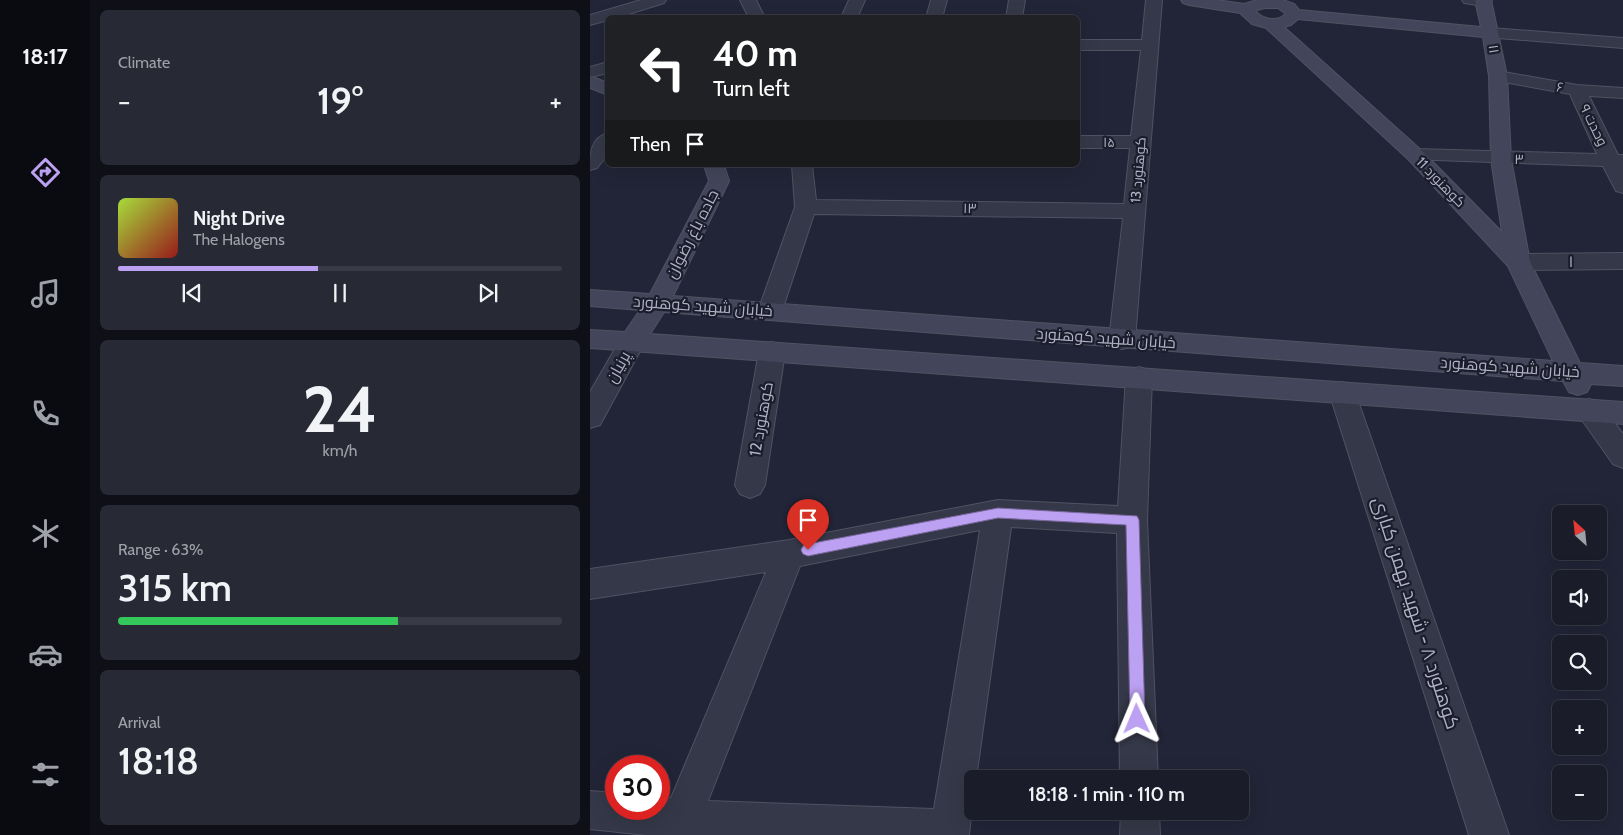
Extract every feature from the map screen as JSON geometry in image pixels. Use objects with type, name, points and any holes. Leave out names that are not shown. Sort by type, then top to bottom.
[{"type":"street","points":[[607,15],[658,0]]},
{"type":"street","points":[[748,0],[756,15]]},
{"type":"street","points":[[851,15],[857,0]]},
{"type":"street","points":[[935,15],[939,0]]},
{"type":"street","points":[[1014,15],[1017,0]]},
{"type":"street","name":"کوهنورد 13","points":[[1122,340],[1154,0]]},
{"type":"street","points":[[1189,0],[1253,5],[1278,4],[1290,8],[1294,14],[1290,21],[1270,24]]},
{"type":"street","points":[[1479,0],[1491,33],[1623,43]]},
{"type":"street","name":"کوهنورد 11","points":[[1253,5],[1251,17],[1270,24],[1415,155],[1518,262],[1589,410]]},
{"type":"street","name":"۱۱","points":[[1294,14],[1491,33],[1498,76],[1501,159],[1518,262]]},
{"type":"street","points":[[590,20],[605,16]]},
{"type":"street","points":[[1080,45],[1150,45]]},
{"type":"street","points":[[590,72],[605,68]]},
{"type":"street","name":"۶","points":[[1498,76],[1577,90],[1623,93]]},
{"type":"street","points":[[590,81],[605,88]]},
{"type":"street","name":"۹ وحدت","points":[[1577,90],[1617,161],[1623,188]]},
{"type":"street","name":"۱۵","points":[[1080,142],[1140,142]]},
{"type":"street","points":[[590,164],[605,143]]},
{"type":"street","name":"۳","points":[[1415,155],[1617,161]]},
{"type":"street","name":"جاده باغ رضوان","points":[[632,342],[658,302],[719,181],[715,167]]},
{"type":"street","points":[[770,310],[806,207],[802,167]]},
{"type":"street","name":"۱۳","points":[[806,207],[1135,211]]},
{"type":"street","name":"۱","points":[[1518,262],[1623,261]]},
{"type":"street","name":"خیابان شهید کوهنورد","points":[[590,298],[770,310],[1122,340],[1623,376]]},
{"type":"street","points":[[590,340],[1139,377],[1623,413]]},
{"type":"street","name":"پرنیان","points":[[590,417],[632,342]]},
{"type":"street","name":"کوهنورد 12","points":[[750,486],[772,352]]},
{"type":"street","points":[[1139,377],[1132,520],[1139,770]]},
{"type":"street","name":"کوهنورد ۸ - شهید بهمن کباری","points":[[1342,392],[1489,835]]},
{"type":"street","points":[[1589,410],[1623,456]]},
{"type":"street","points":[[590,584],[789,554],[998,513],[1132,520]]},
{"type":"street","points":[[590,810],[678,827],[950,832],[998,513]]},
{"type":"street","points":[[678,827],[789,554]]},
{"type":"street","points":[[1140,820],[1140,835]]},
{"type":"route","points":[[808,550],[998,513],[1132,520],[1137,719]]}]
